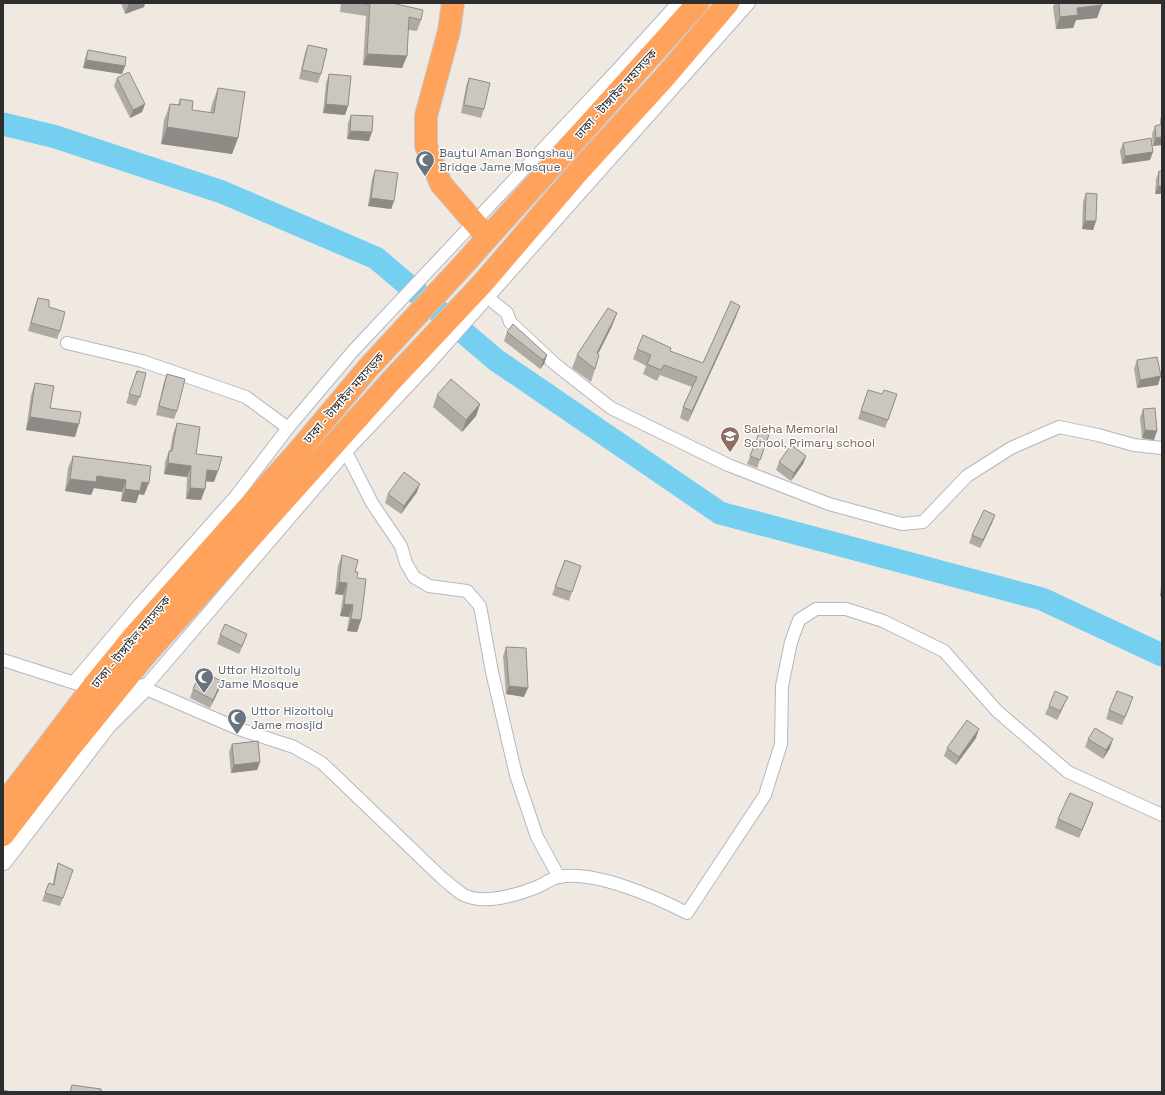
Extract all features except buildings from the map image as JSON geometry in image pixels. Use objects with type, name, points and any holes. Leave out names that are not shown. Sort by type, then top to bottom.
[{"type":"highway","points":[[453,3],[449,31],[426,116],[425,131],[429,156],[441,184],[480,230]]},
{"type":"highway","name":"ঢাকা - টাঙ্গাইল মহাসড়ক","points":[[3,805],[83,685],[134,636],[285,466],[368,368],[465,263],[480,230],[623,75],[698,3]]},
{"type":"highway","name":"ঢাকা - টাঙ্গাইল মহাসড়ক","points":[[3,835],[69,749],[134,684],[172,625],[391,381],[485,291],[578,172],[663,79],[728,3]]},
{"type":"main road","points":[[3,861],[107,724],[134,684]]},
{"type":"street","points":[[623,75],[678,3]]},
{"type":"street","points":[[749,3],[485,291],[426,368],[346,452],[134,684],[239,729],[294,747],[322,763],[442,878],[464,895],[480,900],[506,896],[536,887],[559,876],[583,876],[615,883],[687,913],[765,795],[781,744],[782,686],[791,642],[799,620],[816,609],[846,609],[883,621],[944,651],[998,711],[1068,772],[1162,815]]},
{"type":"street","points":[[3,660],[83,685],[140,604],[236,496],[288,428],[353,351],[428,270],[480,230]]},
{"type":"street","points":[[485,291],[507,313],[510,322],[555,364],[611,408],[728,465],[829,504],[902,524],[923,522],[967,476],[1012,448],[1059,427],[1098,435],[1134,445],[1162,448]]},
{"type":"street","points":[[67,343],[142,361],[246,397],[288,428]]},
{"type":"street","points":[[346,452],[372,503],[401,546],[406,563],[414,577],[429,586],[467,591],[480,606],[492,672],[516,775],[537,837],[559,876]]},
{"type":"waterway","points":[[3,124],[56,137],[222,192],[376,258],[496,360],[720,513],[1042,599],[1162,655]]},
{"type":"place","name":"Baytul Aman Bongshay Bridge Jame Mosque","points":[[425,177]]},
{"type":"place","name":"Saleha Memorial School, Primary school","points":[[730,453]]},
{"type":"place","name":"Uttor Hizoltoly Jame Mosque","points":[[204,694]]},
{"type":"place","name":"Uttor Hizoltoly Jame mosjid","points":[[237,735]]}]
